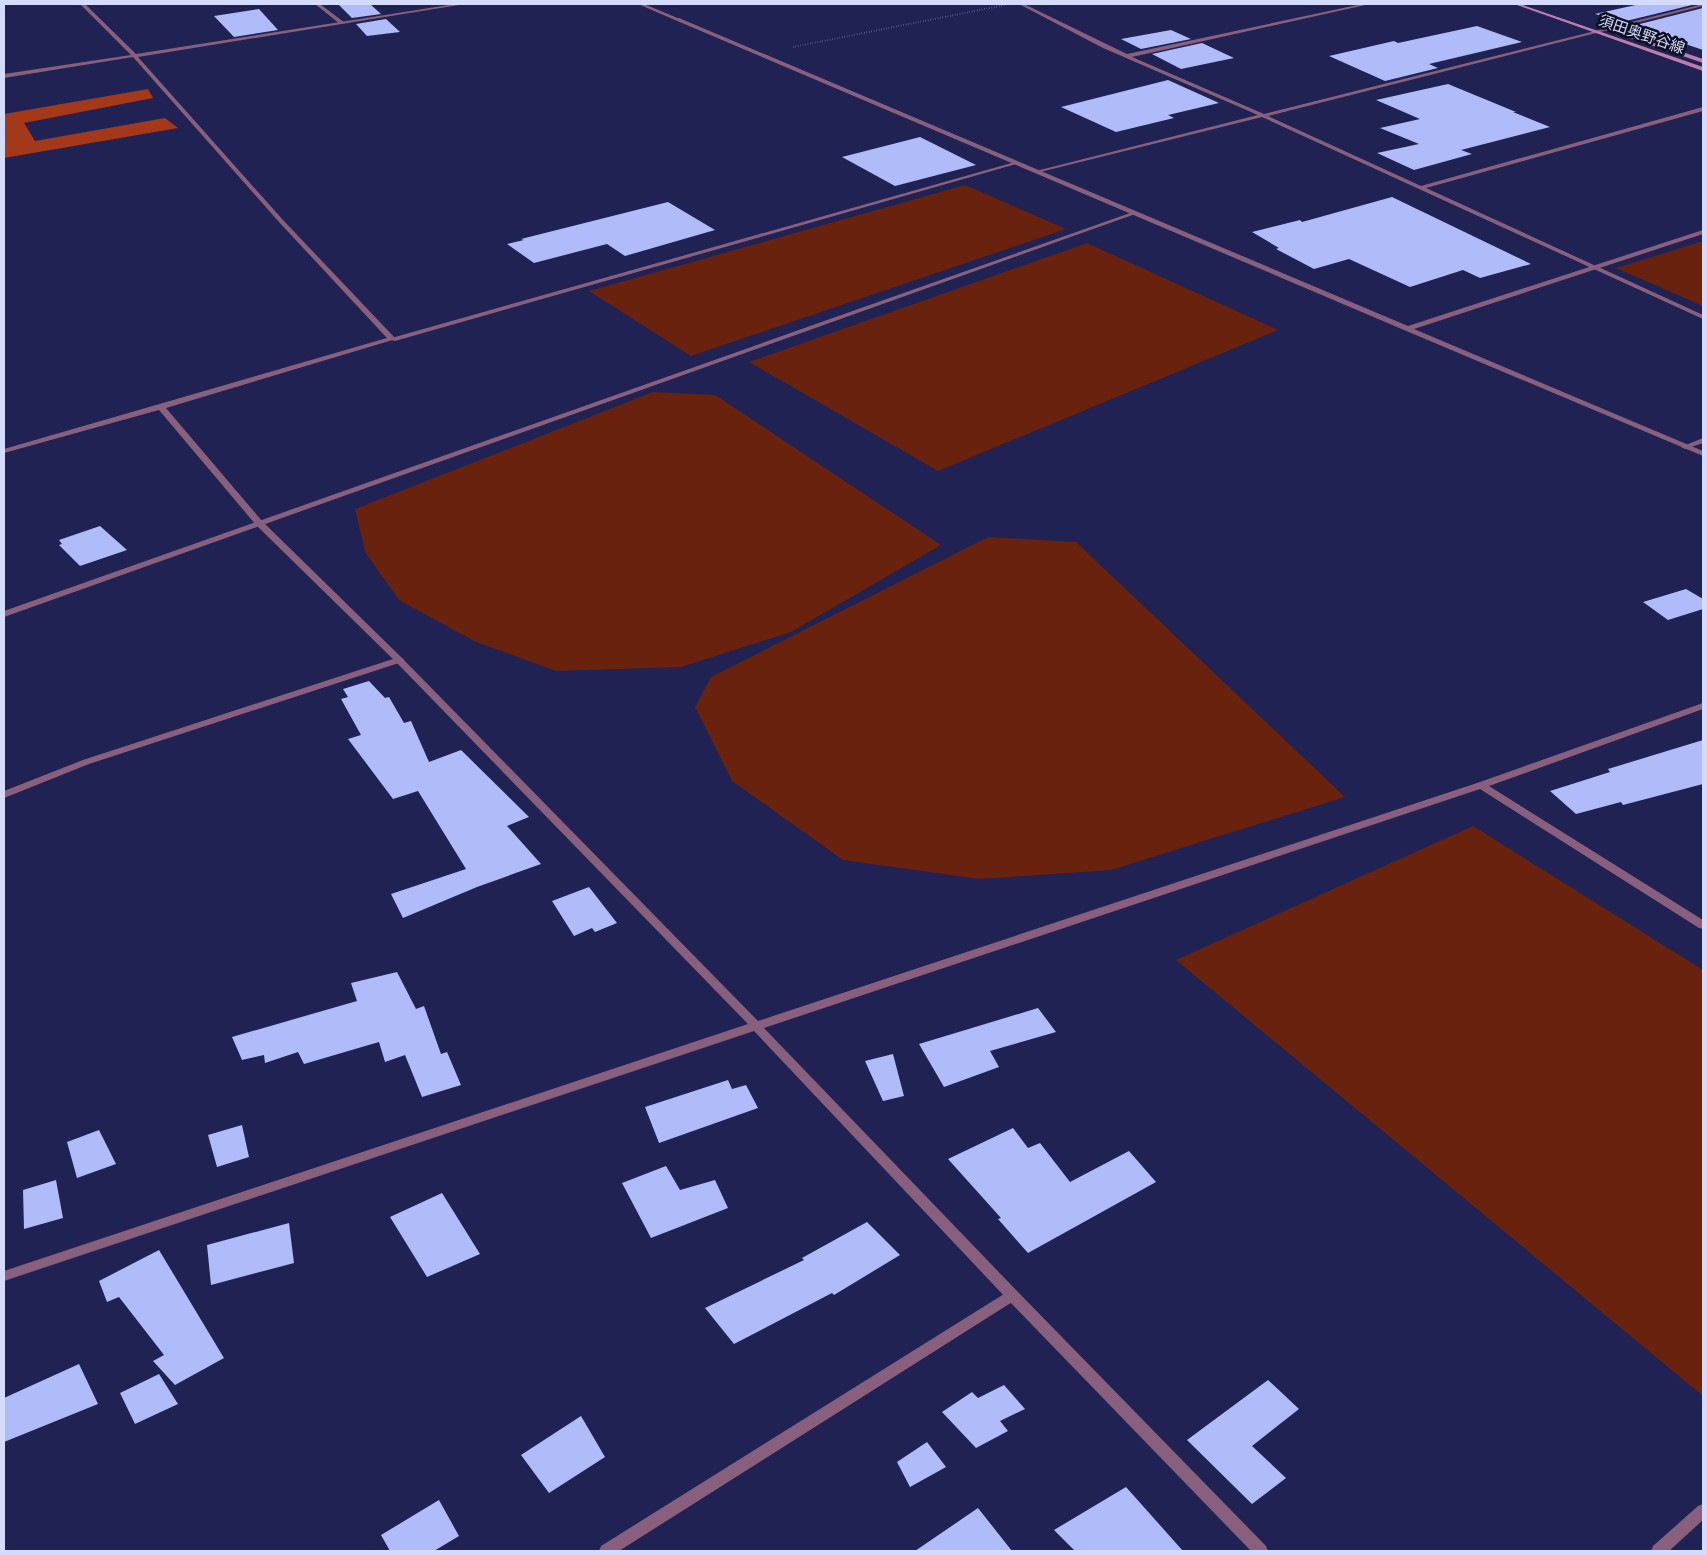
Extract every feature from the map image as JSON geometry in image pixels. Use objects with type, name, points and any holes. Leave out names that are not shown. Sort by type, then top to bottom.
[{"type":"main road","name":"須田奥野谷線","points":[[1516,4],[1703,69]]},
{"type":"main road","name":"須田奥野谷線","points":[[1601,26],[1619,32]]},
{"type":"main road","name":"須田奥野谷線","points":[[1629,35],[1703,61]]},
{"type":"street","points":[[82,4],[134,55],[281,221],[392,339]]},
{"type":"street","points":[[317,4],[342,23]]},
{"type":"street","points":[[4,76],[464,4]]},
{"type":"street","points":[[640,4],[1703,454]]},
{"type":"street","points":[[1020,4],[1127,56],[1262,115],[1703,317]]},
{"type":"street","points":[[1127,56],[1368,4]]},
{"type":"street","points":[[1699,4],[1703,5]]},
{"type":"street","points":[[1038,172],[1703,5]]},
{"type":"street","points":[[1419,188],[1703,109]]},
{"type":"street","points":[[4,451],[392,339],[1017,163]]},
{"type":"street","points":[[4,614],[1135,214]]},
{"type":"street","points":[[1406,329],[1594,266],[1703,232]]},
{"type":"street","points":[[161,407],[260,523],[399,660],[755,1025],[1012,1295],[1261,1551]]},
{"type":"street","points":[[1685,447],[1703,440]]},
{"type":"street","points":[[4,795],[86,762],[399,660]]},
{"type":"street","points":[[4,1276],[1481,785],[1703,706]]},
{"type":"street","points":[[1481,785],[1703,925]]},
{"type":"street","points":[[606,1551],[1012,1295]]},
{"type":"street","points":[[1658,1551],[1703,1511]]},
{"type":"path","points":[[759,54],[1013,4]]},
{"type":"shaded area","points":[[148,89],[153,98],[24,123],[35,141],[165,118],[178,128],[4,158],[4,114]]},
{"type":"shaded area","points":[[965,185],[1066,229],[691,356],[589,291]]},
{"type":"shaded area","points":[[1703,241],[1703,306],[1616,268]]},
{"type":"shaded area","points":[[1087,243],[1278,330],[938,471],[749,362]]},
{"type":"shaded area","points":[[653,392],[715,395],[941,545],[791,632],[681,667],[556,671],[474,641],[399,600],[365,552],[355,509]]},
{"type":"shaded area","points":[[988,537],[1076,542],[1345,797],[1111,870],[980,879],[843,860],[732,781],[695,707],[711,677]]},
{"type":"shaded area","points":[[1473,826],[1703,970],[1703,1396],[1176,960]]},
{"type":"building","points":[[338,4],[370,4],[381,14],[352,18]]},
{"type":"building","points":[[1640,4],[1696,4],[1622,22],[1595,14]]},
{"type":"building","points":[[1703,8],[1703,50],[1632,26]]},
{"type":"building","points":[[259,9],[278,30],[234,37],[214,16]]},
{"type":"building","points":[[386,19],[400,32],[367,36],[356,24]]},
{"type":"building","points":[[1477,26],[1522,42],[1429,64],[1438,68],[1385,81],[1329,56],[1394,41],[1398,43]]},
{"type":"building","points":[[1171,30],[1191,39],[1141,49],[1121,39]]},
{"type":"building","points":[[1202,43],[1234,58],[1181,69],[1152,54]]},
{"type":"building","points":[[1168,80],[1219,103],[1168,115],[1174,118],[1116,132],[1061,107]]},
{"type":"building","points":[[1448,84],[1550,127],[1461,150],[1472,154],[1414,170],[1377,153],[1419,144],[1380,128],[1420,119],[1376,100]]},
{"type":"building","points":[[920,137],[976,165],[895,186],[842,157]]},
{"type":"building","points":[[1392,197],[1531,264],[1480,278],[1463,270],[1410,287],[1349,259],[1314,269],[1276,249],[1279,248],[1252,232],[1300,220],[1302,222]]},
{"type":"building","points":[[668,202],[715,230],[625,256],[607,244],[534,263],[507,244],[524,240],[521,239]]},
{"type":"building","points":[[100,526],[127,550],[80,566],[59,545],[62,544],[59,540]]},
{"type":"building","points":[[1686,589],[1703,599],[1703,609],[1668,620],[1643,602]]},
{"type":"building","points":[[369,681],[385,698],[389,697],[404,723],[411,721],[429,762],[461,750],[529,817],[507,826],[541,864],[477,887],[403,918],[391,894],[466,869],[418,791],[393,799],[348,739],[361,735],[341,699],[348,697],[343,689]]},
{"type":"building","points":[[1703,740],[1703,784],[1623,805],[1621,802],[1576,814],[1550,791],[1610,772],[1608,769]]},
{"type":"building","points":[[589,887],[617,923],[595,932],[592,928],[574,936],[552,901]]},
{"type":"building","points":[[397,972],[416,1009],[424,1006],[441,1054],[447,1052],[461,1085],[422,1097],[405,1055],[385,1062],[379,1042],[304,1064],[298,1052],[265,1063],[264,1055],[242,1060],[232,1037],[357,1001],[351,983]]},
{"type":"building","points":[[1038,1008],[1056,1032],[990,1051],[999,1067],[944,1087],[919,1044]]},
{"type":"building","points":[[893,1054],[904,1096],[883,1101],[865,1061]]},
{"type":"building","points":[[728,1080],[732,1089],[746,1085],[758,1108],[659,1143],[645,1107]]},
{"type":"building","points":[[242,1125],[249,1157],[217,1167],[208,1135]]},
{"type":"building","points":[[1013,1128],[1028,1148],[1040,1143],[1070,1182],[1129,1151],[1156,1182],[1028,1253],[998,1219],[1001,1218],[948,1159]]},
{"type":"building","points":[[99,1130],[116,1164],[77,1178],[67,1142]]},
{"type":"building","points":[[666,1166],[680,1190],[715,1180],[728,1208],[651,1238],[622,1183]]},
{"type":"building","points":[[56,1180],[63,1218],[24,1229],[23,1190]]},
{"type":"building","points":[[442,1193],[480,1254],[427,1277],[390,1217]]},
{"type":"building","points":[[867,1222],[900,1255],[834,1295],[832,1293],[734,1344],[705,1308],[804,1260],[802,1258]]},
{"type":"building","points":[[289,1223],[294,1263],[211,1285],[207,1245]]},
{"type":"building","points":[[159,1250],[224,1358],[175,1385],[153,1361],[164,1355],[119,1297],[107,1302],[99,1281]]},
{"type":"building","points":[[79,1364],[98,1404],[4,1442],[4,1398]]},
{"type":"building","points":[[159,1374],[178,1404],[135,1424],[120,1393]]},
{"type":"building","points":[[1268,1380],[1299,1409],[1252,1446],[1286,1478],[1252,1504],[1187,1440]]},
{"type":"building","points":[[1004,1385],[1025,1409],[1000,1421],[1008,1431],[976,1448],[942,1412],[972,1392],[978,1398]]},
{"type":"building","points":[[581,1416],[605,1457],[549,1493],[521,1455]]},
{"type":"building","points":[[927,1442],[946,1467],[910,1487],[897,1462]]},
{"type":"building","points":[[1126,1487],[1183,1551],[1075,1551],[1054,1530]]},
{"type":"building","points":[[439,1500],[459,1536],[434,1551],[390,1551],[381,1535]]},
{"type":"building","points":[[978,1508],[1012,1551],[915,1551]]}]
